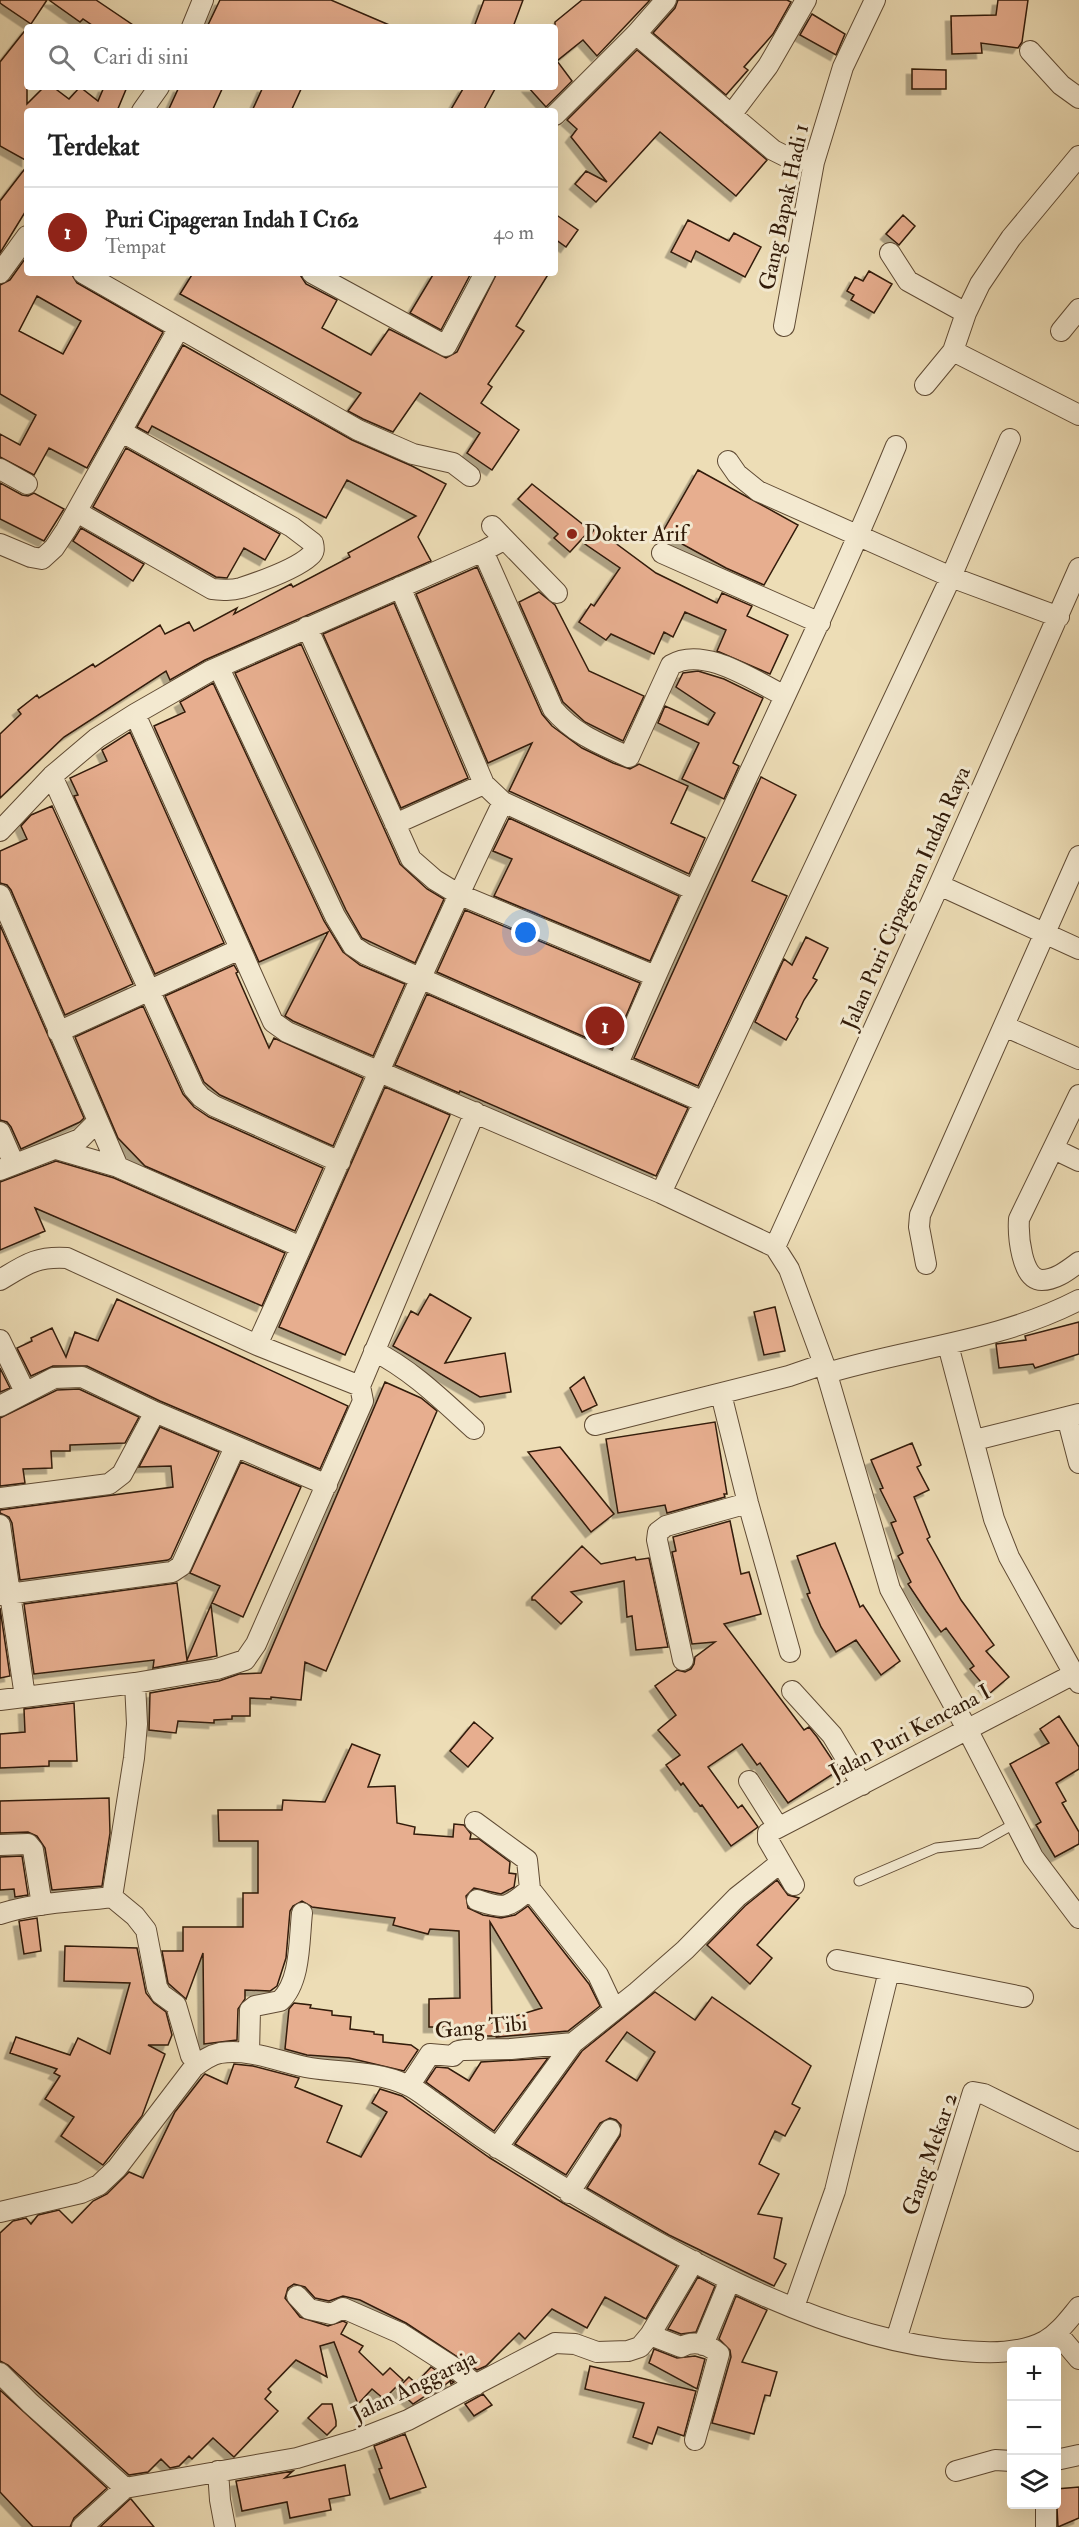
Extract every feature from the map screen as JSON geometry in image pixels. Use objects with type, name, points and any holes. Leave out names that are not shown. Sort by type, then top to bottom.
[{"type":"street","points":[[193,24],[203,0]]},
{"type":"street","points":[[558,112],[636,34],[666,0]]},
{"type":"street","points":[[731,114],[768,66],[806,0]]},
{"type":"street","name":"Gang Bapak Hadi 1","points":[[784,326],[799,159],[875,0]]},
{"type":"street","points":[[636,34],[773,150],[799,159]]},
{"type":"street","points":[[1030,51],[1061,85],[1079,98]]},
{"type":"street","points":[[144,108],[157,90]]},
{"type":"street","points":[[925,385],[953,351],[966,313],[980,284],[1011,238],[1079,156]]},
{"type":"street","points":[[0,273],[24,242]]},
{"type":"street","points":[[890,253],[908,281],[966,313]]},
{"type":"street","points":[[88,276],[358,430],[414,454],[453,463],[470,476]]},
{"type":"street","points":[[318,276],[446,346],[483,276]]},
{"type":"street","points":[[1061,332],[1079,309]]},
{"type":"street","points":[[0,544],[31,557],[42,559],[59,541],[179,328]]},
{"type":"street","points":[[953,351],[1079,415]]},
{"type":"street","points":[[77,512],[212,589],[225,591],[240,588],[288,568],[314,551],[313,543],[292,527],[122,432]]},
{"type":"street","points":[[661,1194],[951,576],[1010,439]]},
{"type":"street","points":[[618,1064],[694,890],[820,623],[896,446]]},
{"type":"street","points":[[728,461],[736,474],[758,490],[951,576],[1059,617]]},
{"type":"street","points":[[0,469],[27,484]]},
{"type":"street","points":[[0,831],[52,776],[98,738],[135,714],[219,668],[307,627],[483,551],[498,533],[557,594]]},
{"type":"street","points":[[483,551],[553,709],[564,722],[582,736],[629,757],[670,665],[680,659],[700,658],[723,665],[785,696]]},
{"type":"street","points":[[662,553],[820,623]]},
{"type":"street","name":"Jalan Puri Cipageran Indah Raya","points":[[775,1247],[1079,568]]},
{"type":"street","points":[[400,587],[484,784],[504,802],[694,890]]},
{"type":"street","points":[[307,627],[411,859],[435,880],[459,894],[655,976]]},
{"type":"street","points":[[219,668],[335,916],[353,945],[365,954],[421,980],[705,1102]]},
{"type":"street","points":[[135,714],[273,1022],[287,1032],[475,1112],[775,1247],[789,1269],[825,1369],[890,1589],[968,1729],[1014,1824],[1034,1857],[1079,1918]]},
{"type":"street","points":[[52,776],[194,1089],[214,1106],[340,1162]]},
{"type":"street","points":[[395,824],[484,784]]},
{"type":"street","points":[[257,1345],[378,1072],[459,894],[504,802]]},
{"type":"street","points":[[926,1264],[919,1227],[920,1215],[1079,856]]},
{"type":"street","points":[[939,885],[1079,949]]},
{"type":"street","points":[[0,895],[118,1167]]},
{"type":"street","points":[[58,1032],[240,949]]},
{"type":"street","points":[[1004,1026],[1079,1059]]},
{"type":"street","points":[[1079,1095],[1019,1219],[1018,1235],[1028,1271],[1036,1279],[1043,1280],[1059,1276],[1079,1262]]},
{"type":"street","points":[[0,1700],[135,1683],[217,1669],[245,1660],[256,1644],[363,1401],[360,1386],[475,1112]]},
{"type":"street","points":[[0,1132],[7,1167],[80,1138],[98,1122]]},
{"type":"street","points":[[56,1149],[118,1167],[301,1247]]},
{"type":"street","points":[[1054,1149],[1079,1161]]},
{"type":"street","points":[[0,1280],[26,1264],[46,1257],[67,1258],[257,1345],[360,1386]]},
{"type":"street","points":[[595,1425],[789,1376],[948,1345],[1048,1316],[1079,1300]]},
{"type":"street","points":[[0,1340],[25,1392]]},
{"type":"street","points":[[948,1345],[975,1440],[994,1519],[1010,1557],[1077,1678]]},
{"type":"street","points":[[374,1352],[387,1358],[436,1394],[474,1429]]},
{"type":"street","points":[[0,1406],[54,1378],[82,1377],[155,1412],[327,1485]]},
{"type":"street","points":[[721,1394],[748,1503],[790,1652]]},
{"type":"street","points":[[0,1498],[109,1484],[115,1481],[122,1474],[155,1412]]},
{"type":"street","points":[[975,1440],[1073,1415],[1079,1463]]},
{"type":"street","points":[[5,1594],[172,1572],[181,1566],[235,1447]]},
{"type":"street","points":[[683,1660],[657,1540],[658,1532],[666,1526],[748,1503]]},
{"type":"street","points":[[0,1525],[5,1594],[25,1697]]},
{"type":"street","name":"Jalan Puri Kencana I","points":[[773,1830],[968,1729],[1077,1678]]},
{"type":"street","points":[[112,1897],[134,1758],[135,1683]]},
{"type":"street","points":[[792,1690],[832,1735],[862,1785]]},
{"type":"street","points":[[750,1781],[773,1830],[768,1840],[794,1885]]},
{"type":"street","points":[[475,1822],[527,1860],[530,1889],[598,1976],[614,2009]]},
{"type":"street","points":[[0,1845],[28,1844],[33,1850],[42,1905]]},
{"type":"street","points":[[497,2148],[573,2043],[685,1950],[737,1897],[780,1863]]},
{"type":"street","points":[[477,1900],[506,1907],[530,1889]]},
{"type":"street","points":[[0,1914],[22,1906],[112,1897],[135,1916],[146,1930],[157,1987],[161,1994],[176,2005],[191,2055]]},
{"type":"street","points":[[249,2053],[250,2010],[255,2006],[280,2001],[289,1988],[294,1974],[302,1913]]},
{"type":"street","points":[[837,1960],[1023,1997]]},
{"type":"street","points":[[794,2307],[835,2191],[889,1971]]},
{"type":"street","name":"Gang Tibi","points":[[410,2086],[430,2054],[453,2056],[458,2051],[464,2050],[511,2049],[573,2043]]},
{"type":"street","points":[[0,2212],[81,2193],[99,2185],[117,2168],[194,2067],[206,2058],[219,2053],[249,2053],[310,2068],[378,2074],[410,2086],[497,2148],[570,2193],[730,2280],[845,2326],[896,2340],[947,2350],[982,2352],[1022,2349],[1043,2342],[1057,2333],[1079,2307]]},
{"type":"street","name":"Gang Mekar 2","points":[[896,2340],[973,2092],[984,2094],[1079,2141]]},
{"type":"street","points":[[570,2193],[610,2130]]},
{"type":"street","name":"Jalan Anggaraja","points":[[125,2488],[297,2458],[357,2440],[408,2420],[555,2343],[575,2344],[597,2352],[628,2351],[640,2347],[650,2335],[694,2261]]},
{"type":"street","points":[[703,2345],[730,2280]]},
{"type":"street","points":[[297,2296],[309,2309],[331,2314],[343,2308],[400,2333],[459,2371],[476,2385]]},
{"type":"street","points":[[1057,2333],[1079,2359]]},
{"type":"street","points":[[650,2335],[681,2347],[691,2342],[717,2351],[719,2361],[695,2440]]},
{"type":"street","points":[[0,2373],[125,2488],[82,2527]]},
{"type":"street","points":[[1061,2459],[1079,2455]]},
{"type":"street","points":[[956,2471],[995,2460],[1007,2461]]},
{"type":"street","points":[[218,2471],[225,2527]]},
{"type":"street","points":[[1046,2509],[1046,2527]]},
{"type":"lane","points":[[859,1881],[936,1848],[980,1843],[1014,1824]]},
{"type":"building","points":[[0,0],[47,0],[31,24],[0,3]]},
{"type":"building","points":[[49,0],[96,0],[132,24],[90,24],[83,19],[80,22]]},
{"type":"building","points":[[220,0],[331,0],[387,24],[208,24]]},
{"type":"building","points":[[484,0],[523,0],[514,24],[475,24]]},
{"type":"building","points":[[582,0],[650,0],[597,56],[583,40],[558,60],[558,24],[555,22]]},
{"type":"building","points":[[678,0],[787,0],[791,2],[773,34],[744,67],[748,70],[726,95],[653,33],[675,8]]},
{"type":"building","points":[[998,0],[1028,0],[1022,42],[1018,48],[981,43],[982,53],[952,54],[951,16],[996,15]]},
{"type":"building","points":[[812,14],[845,34],[836,55],[800,35]]},
{"type":"building","points":[[24,32],[24,90],[27,90],[27,104],[41,90],[57,90],[69,99],[77,90],[84,90],[98,101],[103,90],[126,90],[118,108],[24,108],[24,159],[0,146],[0,62]]},
{"type":"building","points":[[637,50],[767,160],[736,196],[660,132],[596,202],[575,184],[586,171],[607,182],[571,137],[577,129],[567,120]]},
{"type":"building","points":[[558,62],[572,81],[546,107],[531,90],[558,90]]},
{"type":"building","points":[[912,69],[946,70],[946,89],[912,89]]},
{"type":"building","points":[[178,90],[222,90],[213,108],[169,108]]},
{"type":"building","points":[[262,90],[301,90],[292,108],[253,108]]},
{"type":"building","points":[[462,90],[494,90],[485,108],[452,108]]},
{"type":"building","points":[[24,170],[24,214],[0,253],[0,201]]},
{"type":"building","points":[[903,215],[915,226],[899,245],[886,234]]},
{"type":"building","points":[[558,216],[578,230],[566,247],[558,241]]},
{"type":"building","points":[[688,220],[729,241],[734,233],[761,247],[745,277],[696,251],[691,262],[671,252]]},
{"type":"building","points":[[24,260],[24,276],[73,276],[77,283],[163,332],[87,468],[49,448],[34,475],[0,457],[0,434],[20,445],[36,415],[0,394],[0,285],[10,280]],"holes":[[[37,296],[81,321],[63,354],[19,331]]]},
{"type":"building","points":[[869,271],[892,284],[874,313],[851,300],[854,295],[847,291],[855,277],[863,281]]},
{"type":"building","points":[[191,276],[301,276],[306,284],[337,300],[322,328],[371,355],[389,329],[446,358],[457,352],[495,276],[547,276],[516,326],[524,331],[488,384],[492,387],[481,403],[519,430],[492,470],[467,453],[480,433],[420,393],[393,432],[348,411],[361,393],[180,294]]},
{"type":"building","points":[[432,276],[469,276],[441,330],[410,313]]},
{"type":"building","points":[[183,345],[352,440],[412,466],[446,484],[418,537],[431,561],[205,660],[170,680],[166,671],[64,737],[0,798],[0,734],[21,714],[18,710],[37,695],[39,698],[93,664],[95,667],[160,625],[165,634],[189,622],[194,631],[237,608],[234,614],[291,584],[293,587],[350,557],[348,553],[416,516],[347,480],[326,518],[152,426],[148,433],[137,427]]},
{"type":"building","points":[[126,448],[280,534],[265,560],[244,548],[227,578],[216,577],[93,507]]},
{"type":"building","points":[[698,470],[798,525],[764,585],[726,568],[662,533]]},
{"type":"building","points":[[0,483],[22,495],[28,496],[34,493],[64,509],[44,541],[0,519]]},
{"type":"building","points":[[532,484],[590,530],[570,552],[554,538],[558,534],[518,499]]},
{"type":"building","points":[[81,528],[144,564],[133,581],[73,541]]},
{"type":"building","points":[[595,528],[656,573],[717,603],[722,593],[752,606],[747,616],[788,635],[770,674],[717,651],[726,630],[685,612],[673,637],[664,632],[654,654],[611,634],[606,640],[579,622],[591,604],[594,606],[620,568],[585,544]]},
{"type":"building","points":[[477,567],[542,714],[552,726],[582,748],[613,763],[630,769],[639,764],[688,786],[671,823],[705,838],[689,874],[509,791],[532,743],[488,763],[416,594]]},
{"type":"building","points":[[539,592],[555,605],[589,671],[644,696],[623,741],[585,722],[563,702],[519,602]]},
{"type":"building","points":[[394,603],[468,778],[401,808],[323,634]]},
{"type":"building","points":[[301,644],[400,864],[427,889],[444,899],[415,963],[362,938],[346,910],[235,673]]},
{"type":"building","points":[[698,671],[724,679],[763,698],[733,763],[739,766],[724,799],[682,779],[699,743],[658,723],[665,706],[708,725],[715,713],[676,687],[683,673]]},
{"type":"building","points":[[213,683],[324,921],[343,952],[360,965],[405,984],[373,1056],[285,1016],[328,932],[259,962],[154,726],[185,712],[180,702]]},
{"type":"building","points":[[130,732],[224,943],[155,974],[74,796],[78,795],[70,778],[107,761],[102,750]]},
{"type":"building","points":[[761,777],[796,795],[752,881],[787,896],[698,1086],[634,1058]]},
{"type":"building","points":[[52,806],[133,984],[65,1015],[11,890],[7,885],[0,883],[0,851],[27,839],[21,826],[31,815]]},
{"type":"building","points":[[509,818],[679,896],[650,961],[494,896],[512,859],[493,851]]},
{"type":"building","points":[[465,910],[640,983],[612,1049],[437,972]]},
{"type":"building","points":[[0,925],[84,1118],[80,1122],[21,1149],[11,1127],[7,1122],[0,1120]]},
{"type":"building","points":[[806,937],[828,948],[813,978],[817,980],[804,1000],[796,1017],[798,1019],[786,1040],[755,1022],[784,959],[792,965]]},
{"type":"building","points":[[234,965],[269,1048],[274,1038],[363,1078],[333,1146],[220,1095],[204,1082],[165,996]]},
{"type":"building","points":[[427,994],[688,1108],[656,1176],[395,1065]]},
{"type":"building","points":[[143,1006],[183,1094],[194,1107],[209,1117],[323,1168],[295,1231],[145,1166],[118,1138],[75,1037]]},
{"type":"building","points":[[385,1087],[450,1115],[345,1355],[279,1327]]},
{"type":"building","points":[[56,1161],[114,1178],[285,1253],[262,1306],[35,1208],[45,1231],[0,1250],[0,1182]]},
{"type":"building","points":[[430,1294],[471,1318],[445,1363],[505,1353],[511,1392],[480,1397],[393,1346],[411,1311],[418,1315]]},
{"type":"building","points":[[117,1299],[348,1406],[320,1469],[160,1401],[87,1366],[53,1366],[31,1376],[17,1348],[52,1328],[66,1357],[75,1332],[98,1341]]},
{"type":"building","points":[[775,1307],[785,1351],[764,1355],[754,1312]]},
{"type":"building","points":[[1079,1322],[1079,1354],[1035,1368],[1033,1364],[999,1368],[996,1344],[1026,1340],[1025,1336]]},
{"type":"building","points":[[0,1368],[10,1388],[0,1392]]},
{"type":"building","points":[[584,1377],[597,1405],[582,1412],[570,1388]]},
{"type":"building","points":[[385,1382],[421,1398],[437,1411],[326,1671],[305,1662],[301,1700],[271,1697],[271,1699],[250,1698],[250,1716],[232,1716],[232,1719],[214,1720],[214,1723],[178,1721],[176,1733],[149,1730],[150,1693],[219,1681],[239,1674],[261,1673]]},
{"type":"building","points":[[79,1389],[139,1417],[125,1443],[70,1445],[70,1451],[51,1451],[52,1468],[23,1469],[25,1483],[0,1486],[0,1418],[57,1390]]},
{"type":"building","points":[[715,1422],[727,1494],[724,1494],[725,1497],[667,1513],[665,1505],[618,1513],[606,1439]]},
{"type":"building","points":[[160,1427],[219,1452],[171,1558],[20,1580],[12,1523],[9,1517],[0,1513],[0,1510],[173,1487],[171,1466],[139,1467]]},
{"type":"building","points":[[912,1443],[921,1465],[917,1467],[929,1490],[914,1497],[930,1537],[927,1539],[961,1600],[994,1645],[986,1651],[1009,1677],[990,1693],[970,1669],[974,1666],[946,1628],[941,1632],[926,1611],[908,1584],[911,1582],[898,1556],[903,1553],[891,1523],[896,1521],[880,1489],[883,1488],[871,1460]]},
{"type":"building","points":[[560,1447],[614,1514],[591,1532],[528,1452]]},
{"type":"building","points":[[241,1462],[301,1487],[243,1617],[212,1603],[220,1586],[190,1573]]},
{"type":"building","points":[[730,1521],[741,1574],[749,1572],[761,1614],[724,1624],[804,1730],[809,1727],[817,1737],[839,1770],[788,1803],[760,1763],[757,1765],[742,1744],[708,1767],[738,1808],[742,1805],[758,1827],[731,1846],[702,1805],[700,1806],[683,1783],[681,1785],[666,1765],[680,1755],[658,1730],[676,1715],[655,1686],[677,1670],[685,1672],[691,1669],[695,1657],[715,1642],[692,1644],[672,1552],[676,1551],[673,1537]]},
{"type":"building","points":[[835,1543],[860,1607],[863,1605],[900,1661],[881,1675],[856,1640],[836,1652],[821,1627],[807,1594],[810,1593],[797,1556]]},
{"type":"building","points":[[582,1546],[601,1564],[635,1557],[636,1560],[649,1558],[668,1647],[636,1650],[632,1616],[627,1617],[624,1581],[571,1592],[582,1602],[561,1624],[535,1600],[532,1600],[532,1597]]},
{"type":"building","points":[[177,1583],[187,1660],[211,1605],[217,1656],[153,1668],[154,1660],[34,1674],[24,1604]]},
{"type":"building","points":[[0,1608],[10,1676],[0,1678]]},
{"type":"building","points":[[74,1703],[77,1761],[49,1761],[49,1766],[0,1768],[0,1734],[25,1732],[24,1709]]},
{"type":"building","points":[[1059,1716],[1079,1747],[1079,1769],[1056,1783],[1066,1801],[1062,1803],[1079,1832],[1079,1844],[1055,1857],[1036,1825],[1041,1822],[1010,1764],[1049,1743],[1040,1729]]},
{"type":"building","points":[[474,1722],[493,1738],[468,1767],[450,1751]]},
{"type":"building","points":[[352,1744],[380,1755],[368,1787],[395,1786],[397,1823],[415,1827],[414,1834],[453,1837],[454,1824],[464,1825],[471,1834],[470,1839],[479,1839],[510,1862],[509,1873],[516,1874],[514,1887],[501,1894],[474,1888],[466,1896],[468,1908],[483,1915],[501,1918],[515,1915],[528,1906],[589,1984],[600,2006],[568,2031],[497,2037],[463,2036],[462,2027],[429,2027],[429,1999],[460,1998],[459,1931],[430,1929],[428,1934],[393,1925],[395,1918],[312,1907],[302,1901],[293,1906],[290,1911],[286,1958],[277,1986],[270,1991],[245,1990],[245,1999],[238,2009],[237,2040],[204,2044],[203,1953],[186,1999],[168,1983],[162,1951],[183,1951],[183,1927],[243,1927],[243,1893],[258,1893],[258,1841],[219,1841],[218,1810],[282,1810],[283,1800],[325,1802]],"holes":[[[490,1922],[542,2008],[492,2023]]]},
{"type":"building","points":[[109,1798],[110,1833],[102,1886],[52,1890],[45,1848],[37,1836],[28,1832],[0,1833],[0,1801]]},
{"type":"building","points":[[22,1856],[28,1895],[15,1897],[14,1889],[0,1890],[0,1857]]},
{"type":"building","points":[[777,1880],[788,1895],[799,1898],[757,1945],[772,1958],[750,1984],[707,1945],[745,1906]]},
{"type":"building","points":[[37,1918],[41,1951],[24,1954],[19,1921]]},
{"type":"building","points":[[65,1946],[137,1948],[146,1993],[166,2012],[172,2035],[168,2045],[148,2045],[165,2054],[142,2116],[103,2165],[61,2136],[74,2117],[45,2099],[60,2076],[54,2073],[57,2069],[10,2053],[16,2037],[70,2055],[78,2038],[110,2054],[130,1983],[64,1981]]},
{"type":"building","points":[[655,1992],[695,2020],[712,1997],[811,2066],[792,2104],[800,2108],[785,2136],[775,2131],[759,2164],[779,2174],[758,2214],[782,2218],[774,2258],[786,2264],[774,2286],[669,2235],[587,2188],[620,2136],[621,2125],[616,2120],[610,2118],[600,2123],[566,2175],[515,2144],[582,2051]],"holes":[[[627,2032],[655,2052],[637,2081],[606,2061]]]},
{"type":"building","points":[[294,2003],[332,2011],[332,2015],[351,2017],[350,2029],[374,2032],[374,2034],[383,2035],[383,2042],[411,2045],[418,2050],[404,2071],[349,2058],[307,2055],[285,2049],[289,2009]]},
{"type":"building","points":[[548,2058],[494,2131],[426,2082],[436,2067],[448,2068],[469,2081],[481,2062]]},
{"type":"building","points":[[234,2064],[253,2066],[299,2078],[295,2087],[342,2106],[327,2142],[361,2157],[387,2112],[372,2103],[380,2089],[402,2096],[490,2158],[563,2203],[677,2266],[646,2319],[605,2297],[587,2328],[552,2309],[525,2339],[519,2333],[486,2366],[477,2370],[406,2323],[360,2300],[343,2296],[329,2301],[315,2298],[305,2287],[294,2284],[288,2288],[285,2298],[300,2317],[328,2326],[343,2321],[347,2323],[341,2334],[363,2346],[359,2352],[383,2375],[390,2368],[403,2380],[384,2399],[372,2389],[358,2404],[334,2342],[320,2346],[327,2377],[296,2360],[268,2389],[271,2392],[265,2399],[278,2411],[234,2457],[213,2438],[192,2459],[189,2456],[179,2466],[170,2468],[161,2459],[148,2472],[129,2475],[8,2365],[0,2361],[0,2233],[13,2221],[26,2218],[31,2224],[38,2215],[59,2210],[72,2223],[93,2201],[107,2194],[129,2172],[143,2178],[175,2112],[203,2076],[205,2074],[227,2084]]},
{"type":"building","points":[[698,2277],[715,2286],[696,2332],[681,2334],[668,2329]]},
{"type":"building","points":[[736,2296],[767,2310],[742,2362],[777,2372],[770,2396],[765,2395],[754,2434],[712,2423],[731,2357],[730,2350],[719,2339]]},
{"type":"building","points":[[654,2349],[677,2358],[695,2356],[705,2359],[697,2389],[649,2363]]},
{"type":"building","points":[[590,2366],[696,2391],[684,2436],[658,2427],[652,2444],[633,2437],[644,2403],[585,2389]]},
{"type":"building","points":[[431,2367],[454,2382],[451,2384],[450,2381],[435,2393],[420,2379]]},
{"type":"building","points":[[409,2377],[428,2394],[413,2404],[397,2389]]},
{"type":"building","points":[[0,2390],[107,2488],[74,2518],[70,2527],[33,2527],[0,2492]]},
{"type":"building","points":[[483,2394],[492,2405],[474,2416],[465,2404]]},
{"type":"building","points":[[322,2404],[332,2404],[336,2421],[336,2426],[327,2435],[308,2418]]},
{"type":"building","points":[[405,2434],[426,2487],[390,2499],[379,2469],[382,2468],[374,2446]]},
{"type":"building","points":[[345,2465],[350,2495],[329,2499],[331,2510],[290,2518],[287,2502],[242,2511],[236,2481],[293,2471],[285,2478]]},
{"type":"building","points":[[1079,2487],[1079,2518],[1058,2527],[1057,2509],[1061,2509],[1061,2489]]},
{"type":"building","points":[[130,2499],[154,2527],[100,2527]]},
{"type":"place","name":"Dokter Arif","points":[[572,534]]},
{"type":"place","name":"Puri Cipageran Indah I C162","points":[[605,1026]]}]
